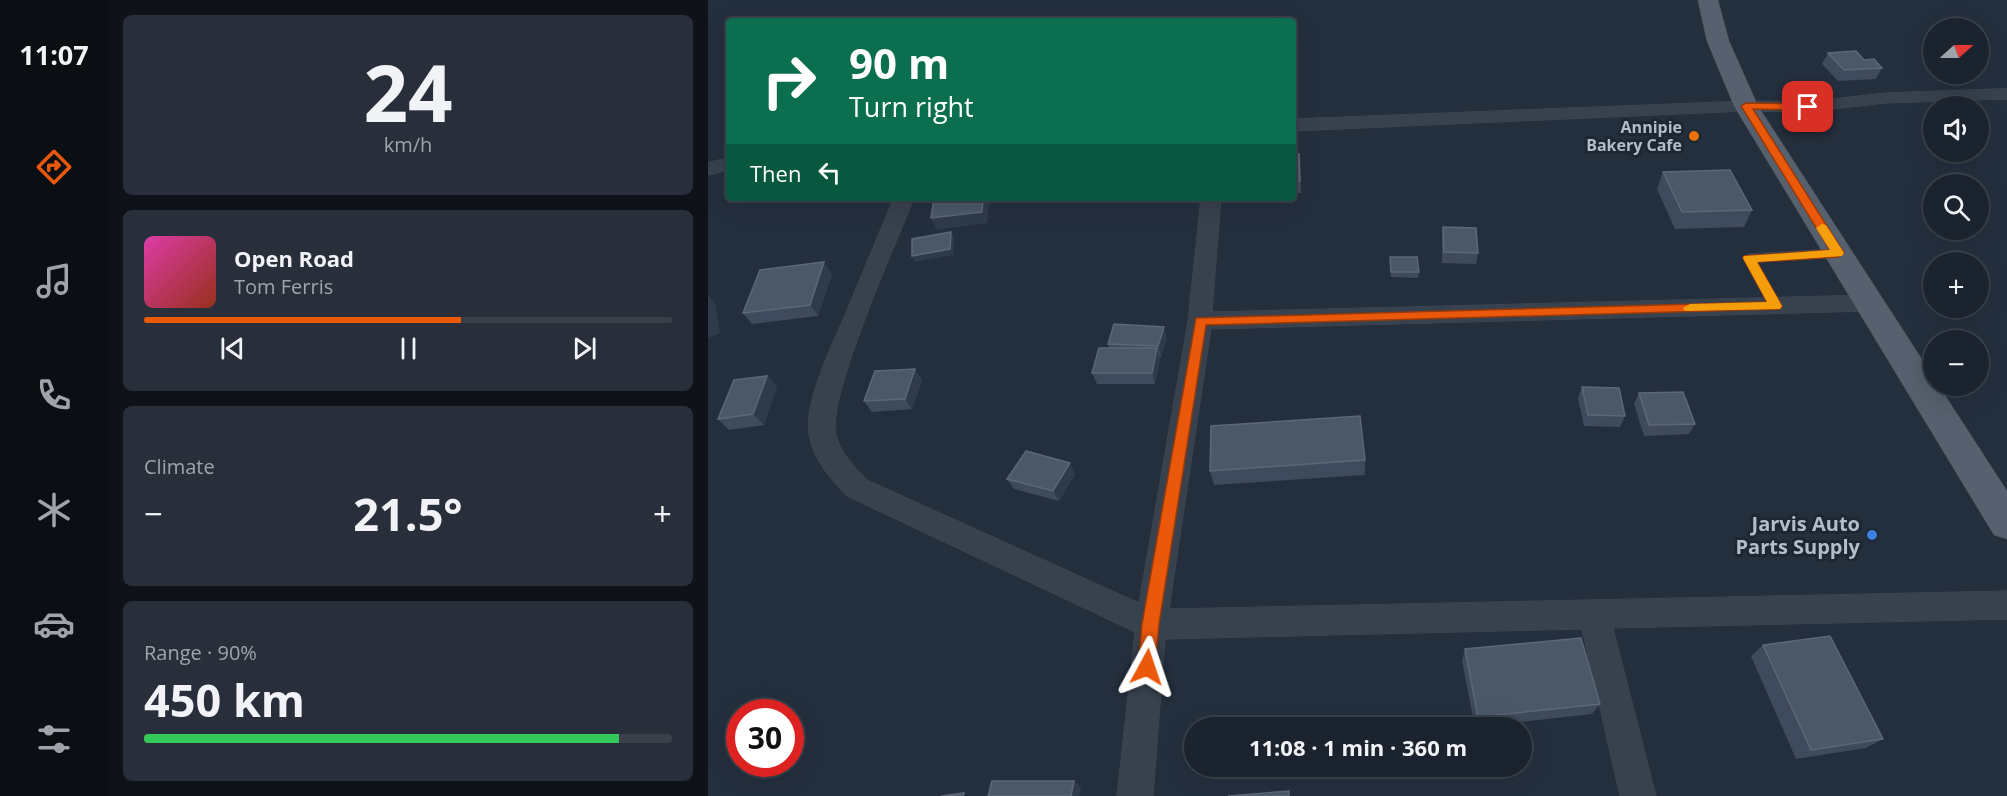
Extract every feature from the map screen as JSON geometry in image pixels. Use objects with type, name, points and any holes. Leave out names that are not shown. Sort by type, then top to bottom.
[{"type":"main road","points":[[1708,0],[1713,31],[1725,63],[1746,106],[2007,523]]},
{"type":"street","points":[[1296,125],[1746,106],[1808,107],[1885,98],[2007,94]]},
{"type":"street","points":[[708,169],[726,165]]},
{"type":"street","points":[[903,201],[834,371],[822,412],[822,434],[832,461],[857,488],[1151,624],[2007,605]]},
{"type":"street","points":[[1135,796],[1151,624],[1200,321],[1211,201]]},
{"type":"street","points":[[1200,321],[1869,303]]},
{"type":"street","points":[[1594,613],[1638,796]]},
{"type":"lane","points":[[1776,306],[1749,258],[1838,253]]},
{"type":"building","points":[[1856,51],[1864,60],[1874,59],[1882,68],[1844,70],[1828,53]]},
{"type":"building","points":[[1296,154],[1299,154],[1300,181],[1296,181]]},
{"type":"building","points":[[1730,170],[1752,210],[1682,212],[1663,172]]},
{"type":"building","points":[[934,201],[983,201],[982,212],[931,218]]},
{"type":"building","points":[[1443,227],[1476,228],[1478,253],[1444,252]]},
{"type":"building","points":[[951,232],[950,249],[912,256],[912,239]]},
{"type":"building","points":[[1390,257],[1417,257],[1419,272],[1391,272]]},
{"type":"building","points":[[824,262],[810,305],[743,313],[760,270]]},
{"type":"building","points":[[1114,324],[1164,327],[1158,346],[1108,344]]},
{"type":"building","points":[[1099,348],[1157,348],[1152,373],[1092,373]]},
{"type":"building","points":[[915,369],[905,399],[864,401],[875,371]]},
{"type":"building","points":[[767,376],[753,414],[718,419],[734,380]]},
{"type":"building","points":[[1582,387],[1619,388],[1625,416],[1588,415]]},
{"type":"building","points":[[1683,392],[1695,424],[1649,425],[1639,393]]},
{"type":"building","points":[[1360,416],[1365,460],[1210,471],[1211,426]]},
{"type":"building","points":[[1026,451],[1070,463],[1053,491],[1007,479]]},
{"type":"building","points":[[1830,636],[1883,739],[1811,750],[1763,645]]},
{"type":"building","points":[[1581,638],[1600,704],[1478,717],[1465,649]]},
{"type":"building","points":[[992,781],[1074,781],[1071,796],[988,796]]},
{"type":"building","points":[[1289,791],[1289,796],[1228,796]]},
{"type":"building","points":[[964,793],[963,796],[941,796]]},
{"type":"slow traffic","points":[[1690,308],[1776,306],[1749,258],[1838,253],[1822,228]]},
{"type":"place","name":"Annipie Bakery Cafe","points":[[1694,136]]},
{"type":"place","name":"Jarvis Auto Parts Supply","points":[[1872,535]]},
{"type":"route","points":[[1147,667],[1151,624],[1200,321],[1776,306],[1749,258],[1838,253],[1746,106],[1808,107]]}]
